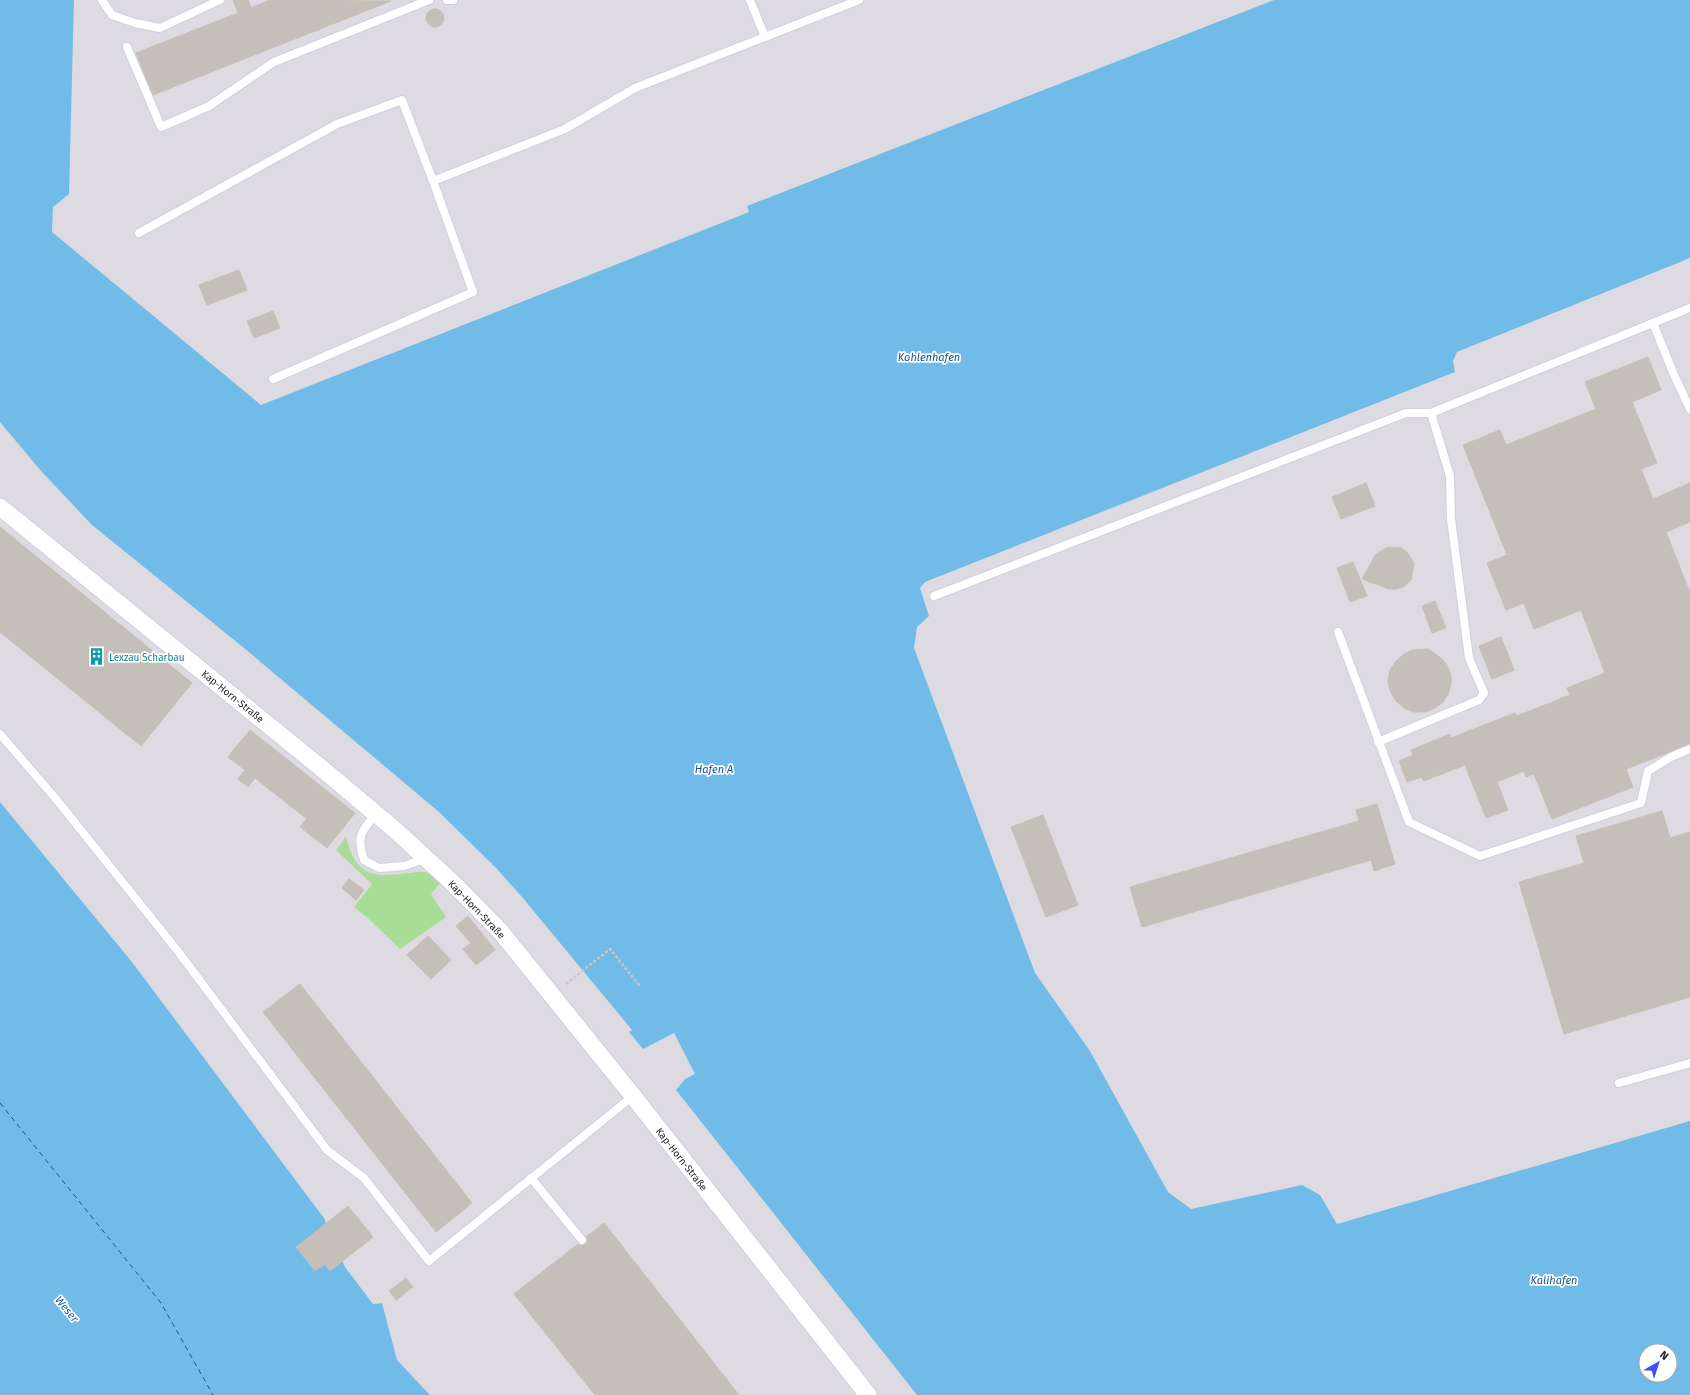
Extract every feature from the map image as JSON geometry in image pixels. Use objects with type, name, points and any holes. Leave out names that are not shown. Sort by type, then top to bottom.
[{"type":"street","name":"Kap-Horn-Straße","points":[[0,507],[376,813],[428,858],[500,932],[633,1096],[868,1395]]},
{"type":"lane","points":[[102,0],[112,15],[135,23],[160,28],[220,0]]},
{"type":"lane","points":[[127,47],[161,127],[209,106],[274,62],[429,0]]},
{"type":"lane","points":[[447,0],[453,0]]},
{"type":"lane","points":[[750,0],[765,37]]},
{"type":"lane","points":[[433,181],[565,129],[635,88],[859,0]]},
{"type":"lane","points":[[139,233],[337,124],[402,100],[473,292],[273,379]]},
{"type":"lane","points":[[934,596],[1406,413],[1431,413],[1690,308]]},
{"type":"lane","points":[[1653,323],[1674,375],[1690,409]]},
{"type":"lane","points":[[1378,742],[1478,700],[1484,693],[1469,658],[1451,519],[1450,476],[1431,413]]},
{"type":"lane","points":[[1338,632],[1409,822],[1480,856],[1641,803],[1648,771],[1671,757],[1690,749]]},
{"type":"lane","points":[[0,734],[56,800],[177,950],[327,1150],[364,1178],[429,1262],[633,1096]]},
{"type":"lane","points":[[376,813],[362,830],[359,845],[364,860],[379,868],[404,866],[428,858]]},
{"type":"lane","points":[[1619,1083],[1690,1063]]},
{"type":"lane","points":[[531,1178],[582,1240]]},
{"type":"path","points":[[566,984],[610,948],[640,986]]},
{"type":"shaded area","points":[[74,0],[1274,0],[747,206],[749,212],[261,405],[52,232],[53,207],[69,194]]},
{"type":"shaded area","points":[[1690,258],[1690,1121],[1336,1224],[1332,1215],[1302,1185],[1191,1209],[1168,1192],[1090,1051],[1035,973],[914,648],[917,627],[929,615],[920,588],[925,582],[1454,372],[1453,361],[1457,352]]},
{"type":"shaded area","points":[[0,422],[41,471],[92,525],[244,648],[439,812],[496,868],[522,897],[632,1030],[630,1032],[673,1033],[695,1074],[685,1079],[676,1090],[917,1395],[430,1395],[397,1360],[382,1303],[373,1304],[345,1267],[324,1218],[132,962],[0,802]]},
{"type":"green space","points":[[346,837],[355,861],[361,868],[368,872],[386,875],[424,872],[434,876],[441,882],[431,894],[446,917],[400,949],[354,907],[372,884],[336,850]]},
{"type":"water","points":[[0,0],[74,0],[69,194],[53,207],[52,232],[261,405],[749,212],[747,206],[1274,0],[1690,0],[1690,258],[1457,352],[1453,361],[1455,372],[925,582],[920,588],[929,616],[917,627],[914,648],[1035,973],[1090,1051],[1168,1192],[1191,1209],[1302,1185],[1320,1195],[1337,1224],[1690,1121],[1690,1395],[917,1395],[676,1090],[685,1079],[695,1074],[674,1033],[643,1049],[629,1032],[632,1030],[522,897],[496,868],[439,812],[244,648],[92,525],[41,471],[0,422]]},
{"type":"water","name":"Weser","points":[[0,802],[132,962],[324,1218],[345,1267],[373,1304],[382,1303],[397,1360],[430,1395],[0,1395]]},
{"type":"building","points":[[233,0],[248,0],[251,8],[270,0],[391,1],[153,95],[136,53],[238,13]]},
{"type":"building","points":[[431,9],[439,9],[444,14],[442,25],[439,27],[431,27],[426,22],[426,14]]},
{"type":"building","points":[[239,270],[247,290],[207,305],[199,285]]},
{"type":"building","points":[[273,311],[280,328],[254,338],[247,321]]},
{"type":"building","points":[[1648,357],[1661,390],[1632,402],[1657,463],[1641,469],[1653,499],[1690,483],[1690,522],[1666,532],[1690,593],[1690,744],[1626,769],[1633,787],[1552,819],[1534,774],[1526,777],[1524,771],[1497,782],[1508,810],[1486,818],[1465,765],[1424,781],[1422,777],[1407,782],[1399,761],[1413,755],[1411,750],[1450,734],[1451,738],[1515,713],[1517,716],[1570,695],[1567,688],[1605,673],[1581,610],[1534,629],[1524,603],[1506,610],[1487,563],[1507,555],[1463,445],[1500,430],[1506,445],[1596,409],[1585,382]]},
{"type":"building","points":[[1366,483],[1375,506],[1341,519],[1332,497]]},
{"type":"building","name":"Lexzau Scharbau","points":[[0,527],[192,683],[141,746],[0,632]]},
{"type":"building","points":[[1388,547],[1401,548],[1407,552],[1414,563],[1411,580],[1403,587],[1396,589],[1389,589],[1362,579],[1376,554]]},
{"type":"building","points":[[1353,562],[1367,596],[1350,602],[1337,568]]},
{"type":"building","points":[[1435,601],[1446,628],[1432,633],[1422,606]]},
{"type":"building","points":[[1501,637],[1514,670],[1492,679],[1479,646]]},
{"type":"building","points":[[1428,649],[1441,658],[1447,665],[1451,675],[1451,684],[1448,694],[1443,702],[1435,708],[1425,712],[1414,712],[1404,708],[1396,701],[1390,691],[1388,681],[1390,670],[1396,661],[1404,654],[1413,650]]},
{"type":"building","points":[[250,730],[355,813],[327,848],[300,827],[307,819],[255,778],[248,787],[238,779],[245,770],[228,757]]},
{"type":"building","points":[[1377,804],[1395,864],[1374,871],[1371,860],[1142,927],[1130,887],[1359,821],[1356,810]]},
{"type":"building","points":[[1662,811],[1670,838],[1690,832],[1690,997],[1564,1034],[1519,882],[1584,863],[1576,836]]},
{"type":"building","points":[[1043,815],[1078,905],[1046,917],[1011,827]]},
{"type":"building","points":[[349,879],[364,890],[356,900],[342,888]]},
{"type":"building","points":[[468,916],[495,950],[476,965],[463,949],[471,943],[456,926]]},
{"type":"building","points":[[428,936],[451,960],[431,979],[407,955]]},
{"type":"building","points":[[300,984],[472,1203],[436,1232],[263,1012]]},
{"type":"building","points":[[348,1206],[373,1237],[330,1271],[325,1264],[315,1271],[296,1247]]},
{"type":"building","points":[[604,1223],[739,1395],[595,1395],[514,1294],[578,1244],[585,1244],[587,1242],[586,1237]]},
{"type":"building","points":[[406,1278],[413,1287],[396,1300],[389,1291]]},
{"type":"ferry route","points":[[0,1103],[161,1303],[213,1395]]},
{"type":"place","name":"Lexzau Scharbau","points":[[96,657]]},
{"type":"water label","name":"Kohlenhafen","points":[[929,357]]},
{"type":"water label","name":"Hafen A","points":[[714,769]]},
{"type":"water label","name":"Kalihafen","points":[[1554,1280]]}]
